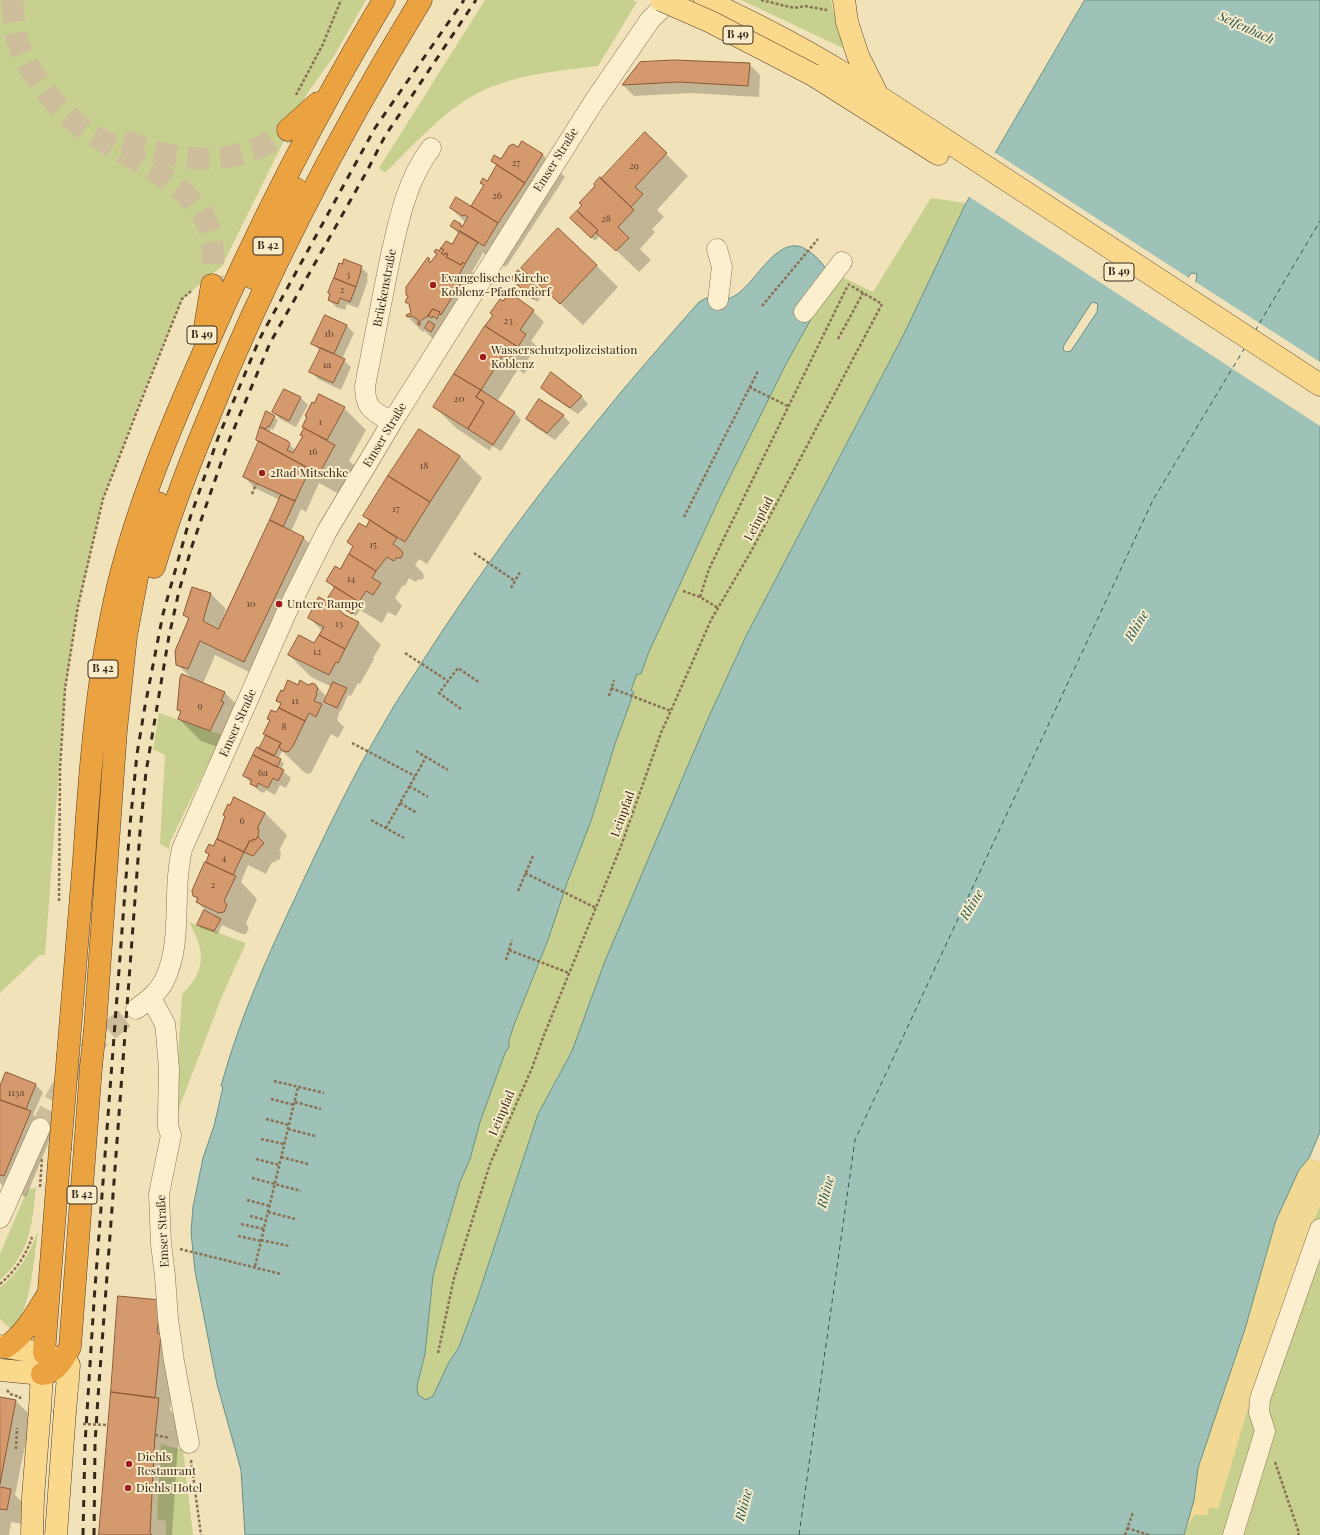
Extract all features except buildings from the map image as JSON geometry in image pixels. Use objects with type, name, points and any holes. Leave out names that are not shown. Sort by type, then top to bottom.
[{"type":"highway","name":"B 42","points":[[57,1364],[48,1295],[92,754],[106,646],[118,588],[132,533],[153,474],[190,384],[256,234],[333,88],[384,0]]},
{"type":"highway","name":"B 42","points":[[57,1364],[72,1324],[121,680],[129,618],[140,566],[158,504],[188,423],[239,306],[312,156],[376,40],[400,0]]},
{"type":"highway","points":[[121,680],[162,541],[194,452],[229,367],[266,285],[350,120],[421,0]]},
{"type":"highway","points":[[288,130],[333,88]]},
{"type":"highway","name":"B 49","points":[[190,384],[206,322],[212,285]]},
{"type":"highway","name":"B 42","points":[[3,1346],[16,1340],[26,1330],[48,1295]]},
{"type":"main road","name":"B 49","points":[[661,0],[711,22],[813,75],[923,135],[1320,385]]},
{"type":"main road","name":"B 49","points":[[705,0],[751,21],[818,57],[878,97],[923,135],[1320,402]]},
{"type":"main road","points":[[838,8],[847,22],[858,56],[878,97]]},
{"type":"main road","points":[[3,1346],[57,1364]]},
{"type":"main road","points":[[2,1378],[57,1364]]},
{"type":"main road","name":"B 42","points":[[32,1535],[33,1497],[40,1408],[57,1364]]},
{"type":"main road","name":"B 42","points":[[56,1535],[65,1411],[57,1364]]},
{"type":"street","name":"Emser Straße","points":[[189,1443],[169,1326],[166,1276],[161,1244],[159,1194],[171,1135],[168,1127],[170,1069],[165,1024],[143,1004],[164,982],[170,966],[175,940],[178,875],[182,849],[287,611],[327,531],[392,422],[593,103],[650,20],[670,0]]},
{"type":"street","name":"Brückenstraße","points":[[392,422],[378,414],[370,407],[365,398],[365,386],[383,292],[401,210],[410,184],[421,160],[431,148]]},
{"type":"street","points":[[717,249],[722,267],[718,300]]},
{"type":"street","points":[[804,312],[842,262]]},
{"type":"street","points":[[0,1218],[40,1128]]},
{"type":"street","points":[[1233,1535],[1265,1431],[1259,1412],[1260,1399],[1320,1229]]},
{"type":"path","points":[[761,0],[794,8],[805,6],[827,10],[838,8]]},
{"type":"path","points":[[762,306],[818,239]]},
{"type":"path","points":[[838,339],[863,293],[848,284]]},
{"type":"path","points":[[700,597],[709,569],[847,289]]},
{"type":"path","name":"Leinpfad","points":[[438,1353],[454,1278],[490,1164],[532,1068],[621,846],[661,733],[711,620],[753,548],[882,304],[863,293]]},
{"type":"path","points":[[684,516],[758,371]]},
{"type":"path","points":[[749,387],[788,406]]},
{"type":"path","points":[[252,494],[256,484]]},
{"type":"path","points":[[474,553],[515,581]]},
{"type":"path","points":[[511,588],[520,572]]},
{"type":"path","points":[[683,591],[700,597],[718,608]]},
{"type":"path","points":[[404,653],[448,681]]},
{"type":"path","points":[[461,709],[439,693],[458,668],[480,683]]},
{"type":"path","points":[[609,696],[614,680]]},
{"type":"path","points":[[611,688],[671,711]]},
{"type":"path","points":[[352,744],[415,776]]},
{"type":"path","points":[[416,751],[448,770]]},
{"type":"path","points":[[386,828],[426,757]]},
{"type":"path","points":[[409,786],[428,797]]},
{"type":"path","points":[[400,803],[417,813]]},
{"type":"path","points":[[371,820],[404,838]]},
{"type":"path","points":[[518,891],[532,856]]},
{"type":"path","points":[[525,873],[596,908]]},
{"type":"path","points":[[506,960],[512,940]]},
{"type":"path","points":[[509,950],[569,973]]},
{"type":"path","points":[[274,1081],[324,1093]]},
{"type":"path","points":[[255,1266],[298,1087]]},
{"type":"path","points":[[271,1099],[321,1108]]},
{"type":"path","points":[[266,1119],[289,1125]]},
{"type":"path","points":[[288,1130],[315,1136]]},
{"type":"path","points":[[261,1139],[284,1144]]},
{"type":"path","points":[[281,1157],[308,1164]]},
{"type":"path","points":[[256,1159],[279,1165]]},
{"type":"path","points":[[252,1178],[301,1191]]},
{"type":"path","points":[[39,1194],[40,1187]]},
{"type":"path","points":[[247,1200],[270,1206]]},
{"type":"path","points":[[268,1212],[295,1219]]},
{"type":"path","points":[[250,1216],[266,1220]]},
{"type":"path","points":[[241,1224],[264,1229]]},
{"type":"path","points":[[0,1284],[14,1271],[22,1259],[32,1236]]},
{"type":"path","points":[[238,1236],[289,1246]]},
{"type":"path","points":[[161,1244],[255,1266],[281,1274]]},
{"type":"path","points":[[2,1378],[10,1394],[20,1397]]},
{"type":"path","points":[[155,1435],[165,1436]]},
{"type":"path","points":[[189,1443],[201,1535]]},
{"type":"path","points":[[1274,1460],[1299,1533],[1298,1535]]},
{"type":"path","points":[[1125,1535],[1133,1512]]},
{"type":"path","points":[[1127,1528],[1149,1535]]},
{"type":"green space","points":[[0,0],[366,0],[334,56],[307,94],[222,266],[182,299],[142,396],[103,498],[78,606],[65,689],[45,955],[40,955],[0,993]]},
{"type":"green space","points":[[485,0],[633,0],[637,2],[598,66],[548,72],[523,77],[482,91],[452,110],[424,134],[385,173],[379,168]]},
{"type":"green space","points":[[741,0],[831,0],[845,49]]},
{"type":"green space","points":[[931,198],[966,203],[904,334],[747,634],[706,723],[572,1051],[538,1114],[478,1296],[459,1347],[449,1362],[433,1396],[426,1400],[418,1395],[417,1386],[425,1354],[433,1276],[439,1254],[460,1182],[470,1159],[480,1122],[505,1053],[509,1047],[509,1040],[514,1025],[548,940],[567,883],[591,821],[615,744],[634,692],[631,690],[637,674],[641,674],[648,654],[720,497],[786,364],[801,338],[804,312],[826,269],[873,292]]},
{"type":"green space","points":[[159,713],[222,735],[170,842],[169,849],[160,844],[165,755],[153,749]]},
{"type":"green space","points":[[189,922],[246,943],[222,996],[176,1116],[175,1106],[182,994],[196,977],[201,960],[198,942]]},
{"type":"green space","points":[[1309,1158],[1320,1162],[1320,1535],[1184,1535]]},
{"type":"green space","points":[[36,1188],[31,1227],[24,1249],[18,1260],[0,1280],[0,1254],[26,1193],[29,1189]]},
{"type":"green space","points":[[38,1231],[28,1296],[13,1331],[0,1319],[0,1287],[13,1275],[23,1262]]},
{"type":"green space","points":[[161,1444],[183,1450],[193,1535],[166,1535],[166,1521],[157,1519]]},
{"type":"sand","points":[[1309,1158],[1320,1162],[1320,1205],[1254,1388],[1218,1509],[1210,1507],[1207,1515],[1194,1515],[1186,1529],[1194,1500],[1198,1468],[1245,1329],[1276,1220],[1299,1170]]},
{"type":"water","points":[[1085,0],[1320,0],[1320,1132],[1309,1158],[1299,1170],[1276,1220],[1245,1329],[1198,1468],[1194,1500],[1184,1535],[245,1535],[241,1470],[217,1384],[195,1271],[191,1232],[193,1207],[203,1158],[214,1126],[223,1087],[221,1086],[245,1013],[285,919],[328,828],[362,761],[424,659],[508,536],[611,404],[699,302],[711,297],[723,300],[736,295],[744,289],[768,261],[787,247],[797,246],[807,250],[815,256],[826,269],[804,312],[811,319],[786,364],[720,497],[648,654],[641,674],[637,674],[631,690],[634,692],[615,744],[591,821],[567,883],[548,940],[514,1025],[509,1040],[509,1047],[505,1053],[480,1122],[470,1159],[460,1182],[433,1276],[425,1354],[417,1386],[418,1395],[426,1400],[433,1396],[449,1362],[459,1347],[478,1296],[538,1114],[572,1051],[605,961],[706,723],[747,634],[904,334],[966,203]],"holes":[[[1192,273],[1197,274],[1196,281],[1170,322],[1164,323],[1162,316]],[[1093,302],[1098,304],[1097,312],[1071,351],[1065,352],[1063,349],[1064,345]]]},
{"type":"pier","points":[[994,152],[1189,278],[1164,317],[1165,321],[1169,320],[1194,281],[1320,362],[1320,426],[968,196]]},
{"type":"ferry route","points":[[1255,331],[1320,221]]},
{"type":"ferry route","points":[[799,1535],[855,1140],[1153,500],[1244,349]]},
{"type":"tunnel","points":[[12,0],[13,17],[19,45],[30,68],[45,91],[63,111],[83,128],[177,186],[199,210],[205,219],[211,235],[213,260],[212,285]]},
{"type":"tunnel","points":[[124,140],[140,147],[173,156],[206,159],[239,154],[256,149],[288,130]]},
{"type":"tunnel","points":[[40,1128],[64,1084],[81,1059],[114,1026],[136,1009]]},
{"type":"railway","points":[[83,1535],[85,1444],[94,1301],[130,825],[137,754],[163,614],[190,518],[218,438],[260,338],[375,128],[464,0]]},
{"type":"railway","points":[[94,1535],[95,1444],[98,1397],[140,832],[146,772],[169,636],[179,591],[192,546],[228,443],[270,343],[367,171],[385,136],[476,0]]},
{"type":"place","name":"Evangelische Kirche Koblenz-Pfaffendorf","points":[[433,285]]},
{"type":"place","name":"Wasserschutzpolizeistation Koblenz","points":[[483,357]]},
{"type":"place","name":"2Rad Mitschke","points":[[262,473]]},
{"type":"place","name":"Untere Rampe","points":[[279,604]]},
{"type":"place","name":"Diehls Restaurant","points":[[129,1464]]},
{"type":"place","name":"Diehls Hotel","points":[[128,1488]]},
{"type":"water label","name":"Seifenbach","points":[[1246,28]]},
{"type":"water label","name":"Rhine","points":[[1137,626]]},
{"type":"water label","name":"Rhine","points":[[972,905]]},
{"type":"water label","name":"Rhine","points":[[826,1192]]},
{"type":"water label","name":"Rhine","points":[[744,1505]]}]
